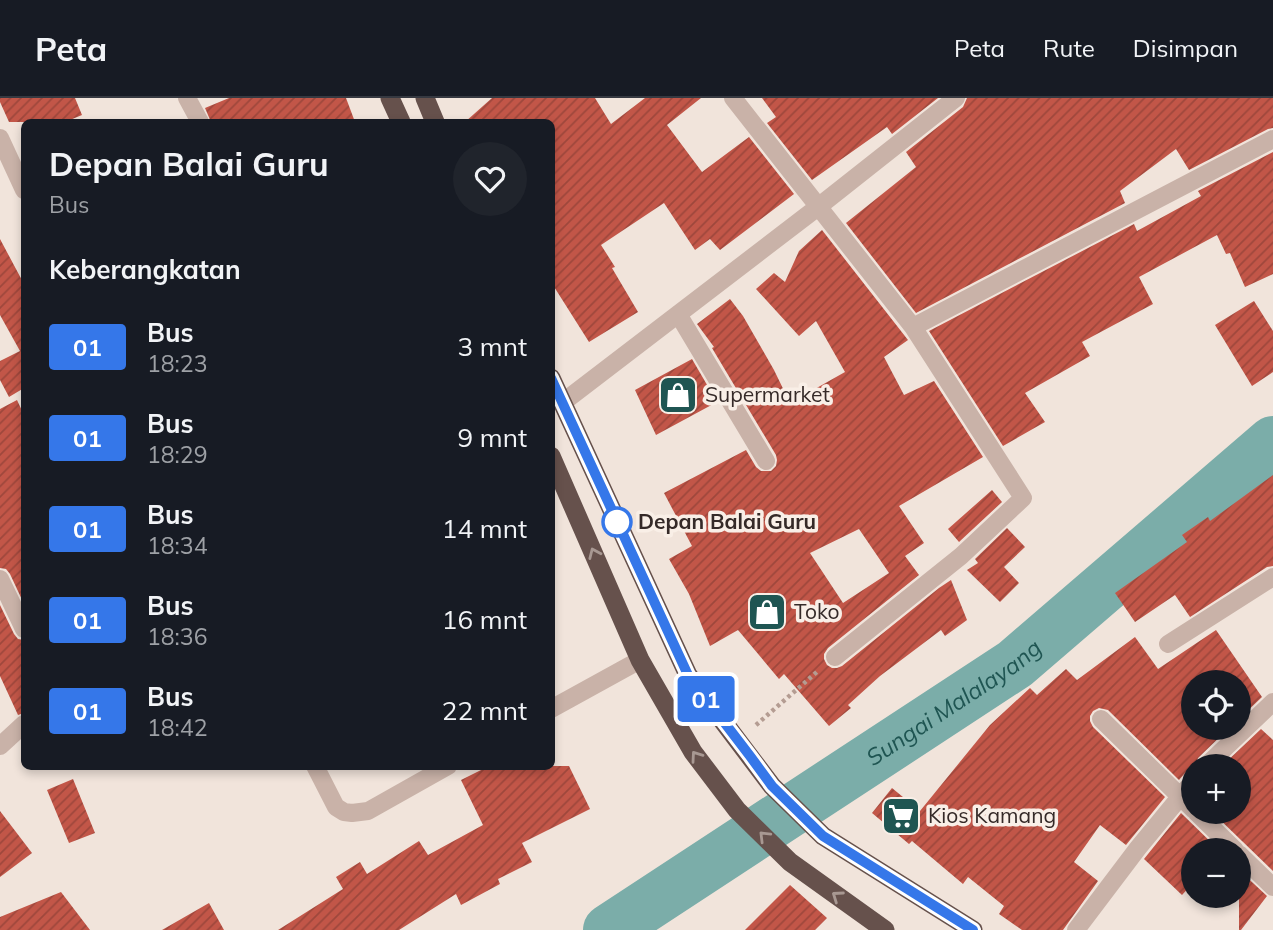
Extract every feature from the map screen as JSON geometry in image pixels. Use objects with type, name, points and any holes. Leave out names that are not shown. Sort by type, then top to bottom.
[{"type":"highway","points":[[390,98],[400,119]]},
{"type":"highway","points":[[555,387],[688,675],[772,786],[823,836],[973,930]]},
{"type":"highway","points":[[555,465],[640,660],[693,752],[737,810],[790,862],[885,930]]},
{"type":"street","points":[[187,98],[198,119]]},
{"type":"street","points":[[733,98],[913,327],[1023,498],[961,556],[835,657]]},
{"type":"street","points":[[562,403],[956,98]]},
{"type":"street","points":[[0,138],[21,184]]},
{"type":"street","points":[[913,327],[1273,139]]},
{"type":"street","points":[[678,314],[766,461]]},
{"type":"street","points":[[1168,644],[1273,578]]},
{"type":"street","points":[[0,579],[21,623]]},
{"type":"street","points":[[555,707],[640,660]]},
{"type":"street","points":[[1219,754],[1273,702]]},
{"type":"street","points":[[1076,930],[1180,797],[1101,719]]},
{"type":"street","points":[[0,746],[21,727]]},
{"type":"street","points":[[317,770],[336,807],[352,813],[368,811],[441,770]]},
{"type":"street","points":[[1208,824],[1223,838]]},
{"type":"street","points":[[1251,866],[1273,887]]},
{"type":"path","points":[[738,741],[835,657]]},
{"type":"building","points":[[0,98],[75,98],[82,115],[72,119],[21,119],[21,122],[9,122]]},
{"type":"building","points":[[229,98],[346,98],[354,119],[210,119],[205,108]]},
{"type":"building","points":[[492,98],[595,98],[611,124],[645,98],[701,98],[667,125],[702,172],[749,137],[794,194],[720,250],[710,239],[695,250],[664,203],[601,245],[638,312],[589,342],[555,288],[555,119],[468,119]]},
{"type":"building","points":[[762,98],[938,98],[892,134],[887,127],[812,180],[767,123],[776,117]]},
{"type":"building","points":[[967,98],[1273,98],[1273,128],[1189,170],[1176,149],[1120,191],[1125,203],[916,313],[846,223],[916,167],[906,152],[963,107]]},
{"type":"building","points":[[1273,152],[1273,274],[1245,287],[1230,253],[1226,254],[1217,235],[1139,277],[1153,304],[1082,342],[1090,356],[1025,393],[1045,422],[1003,446],[929,331],[1134,224],[1137,231],[1201,196],[1198,191]]},
{"type":"building","points":[[822,230],[908,340],[884,357],[904,395],[934,381],[983,457],[899,506],[924,543],[905,556],[919,575],[828,648],[824,659],[832,668],[842,666],[951,580],[967,620],[945,636],[941,630],[880,676],[848,705],[851,708],[829,726],[784,674],[779,679],[738,630],[710,646],[689,594],[669,559],[692,546],[664,493],[746,450],[761,471],[771,471],[776,466],[776,455],[712,348],[714,347],[697,324],[730,299],[743,316],[790,403],[845,372],[816,321],[799,336],[756,289],[774,273],[785,282],[799,251]],"holes":[[[859,529],[889,573],[843,603],[810,553]]]},
{"type":"building","points":[[0,239],[21,278],[21,390],[9,397],[0,380],[0,361],[20,351],[0,315]]},
{"type":"building","points":[[1254,301],[1273,331],[1273,372],[1252,386],[1215,325]]},
{"type":"building","name":"Supermarket","points":[[692,359],[717,402],[656,435],[635,390]]},
{"type":"building","points":[[17,400],[21,409],[21,598],[10,574],[6,569],[0,568],[0,409]]},
{"type":"building","points":[[1273,475],[1273,566],[1267,567],[1190,617],[1175,595],[1135,622],[1115,593],[1187,542],[1182,535],[1208,517],[1210,521]]},
{"type":"building","points":[[992,490],[1002,502],[959,542],[948,529]]},
{"type":"building","points":[[1007,528],[1025,547],[1004,567],[1019,583],[1000,602],[967,570],[978,563],[975,559]]},
{"type":"building","points":[[0,605],[14,634],[21,640],[21,714],[18,715],[0,676]]},
{"type":"building","points":[[1216,630],[1243,670],[1181,670],[1181,740],[1217,740],[1202,754],[1181,754],[1179,780],[1108,710],[1099,708],[1093,711],[1090,721],[1093,727],[1165,797],[1126,845],[1100,825],[1074,862],[1098,881],[1063,930],[1022,930],[999,914],[1004,906],[968,877],[963,884],[912,841],[909,844],[872,813],[892,788],[920,811],[990,725],[1030,688],[1037,695],[1066,669],[1077,680],[1135,637],[1158,669]]},
{"type":"building","points":[[1251,681],[1262,697],[1251,708]]},
{"type":"building","points":[[1261,729],[1273,740],[1273,871],[1251,850],[1251,838],[1239,838],[1224,824],[1251,824],[1251,754],[1235,754]]},
{"type":"building","points":[[555,766],[569,766],[590,809],[522,843],[532,862],[498,879],[500,884],[461,905],[456,894],[399,930],[278,930],[343,889],[336,877],[360,862],[367,874],[419,841],[428,855],[483,825],[461,780],[481,770],[555,770]]},
{"type":"building","points":[[73,779],[95,833],[69,843],[47,790]]},
{"type":"building","points":[[0,811],[32,853],[0,877]]},
{"type":"building","points":[[1181,813],[1181,824],[1192,824],[1207,838],[1181,838],[1181,894],[1144,859]]},
{"type":"building","points":[[1251,881],[1267,896],[1239,930],[1239,908],[1251,908]]},
{"type":"building","points":[[790,885],[827,918],[815,930],[745,930]]},
{"type":"building","points":[[61,892],[90,930],[0,930],[0,917]]},
{"type":"building","points":[[209,903],[224,930],[162,930]]},
{"type":"waterway","name":"Sungai Malalayang","points":[[609,930],[1015,664],[1273,442]]},
{"type":"bus line","name":"01","points":[[555,387],[688,675],[772,786],[823,836],[973,930]]},
{"type":"place","name":"Supermarket","points":[[678,395]]},
{"type":"place","name":"Depan Balai Guru","points":[[617,522]]},
{"type":"place","name":"Toko","points":[[767,612]]},
{"type":"place","name":"Kios Kamang","points":[[901,816]]}]
